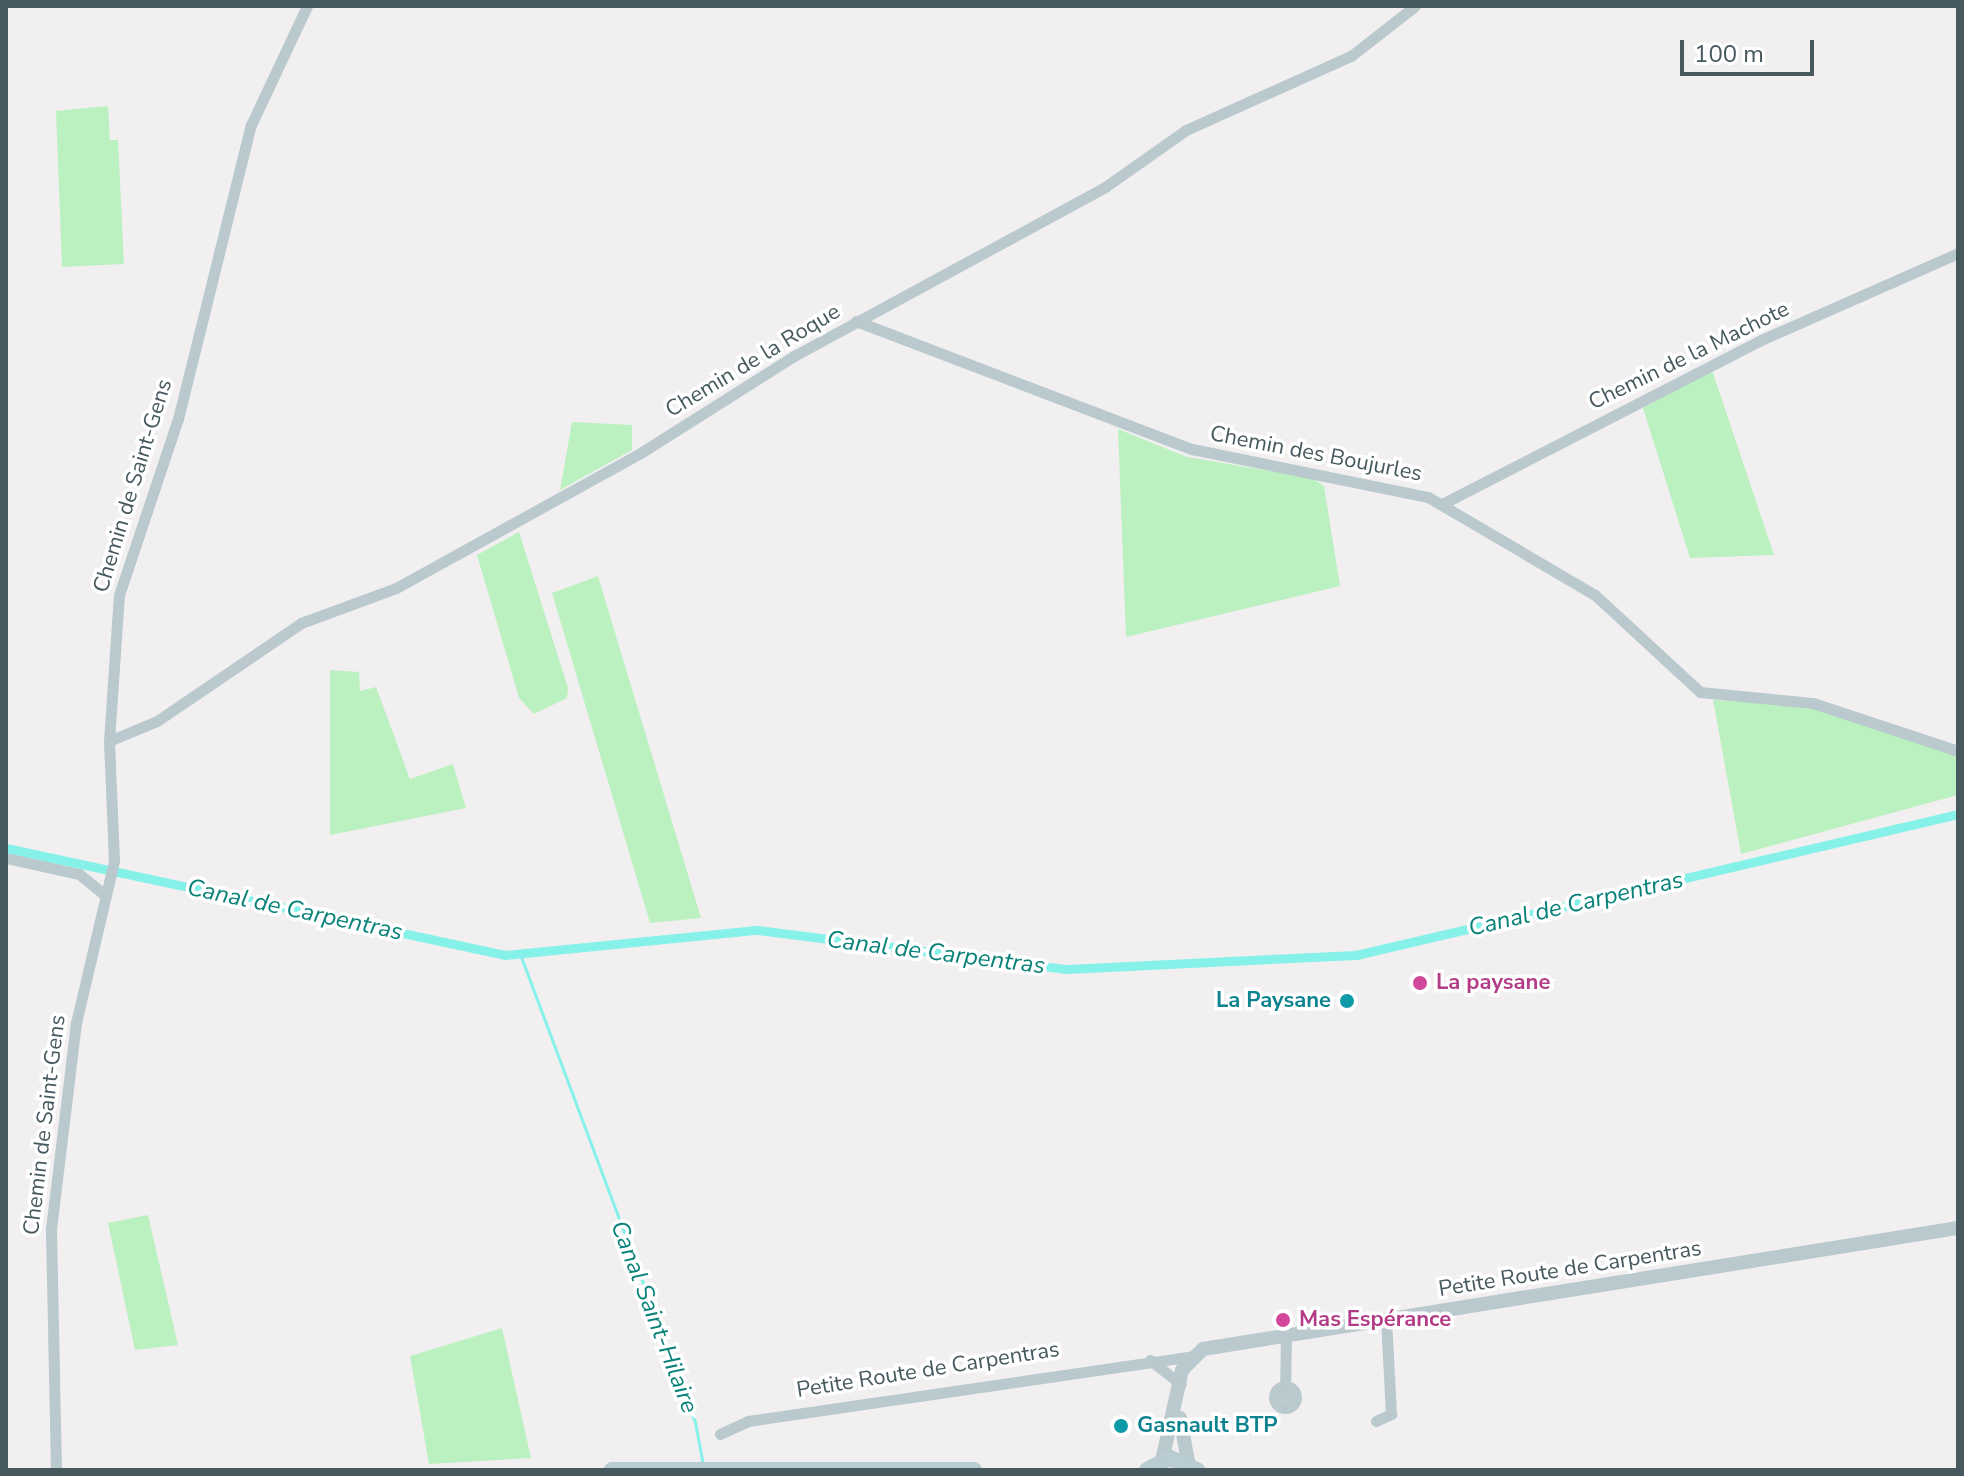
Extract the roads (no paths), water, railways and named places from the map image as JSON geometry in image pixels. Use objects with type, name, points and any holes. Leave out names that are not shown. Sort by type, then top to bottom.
[{"type":"main road","points":[[1154,1467],[1192,1466]]},
{"type":"main road","points":[[612,1470],[686,1467],[974,1470]]},
{"type":"street","name":"Chemin de Saint-Gens","points":[[56,1470],[49,1394],[54,1183],[104,894],[112,871],[109,741],[114,636],[127,561],[178,419],[251,125],[307,6]]},
{"type":"street","name":"Chemin de la Roque","points":[[109,741],[157,721],[301,623],[396,588],[642,452],[856,321],[1075,204],[1186,130],[1351,56],[1415,6]]},
{"type":"street","name":"Chemin de la Machote","points":[[1442,504],[1761,340],[1958,253]]},
{"type":"street","name":"Chemin des Boujurles","points":[[856,321],[1192,449],[1386,485],[1442,504],[1595,595],[1700,692],[1813,703],[1958,751]]},
{"type":"street","points":[[6,858],[79,874],[104,894]]},
{"type":"street","name":"Petite Route de Carpentras","points":[[720,1434],[748,1421],[1146,1358],[1191,1356],[1286,1335],[1958,1228]]},
{"type":"street","points":[[1376,1421],[1391,1414],[1386,1320]]},
{"type":"street","points":[[1285,1391],[1286,1335]]},
{"type":"street","points":[[1191,1356],[1181,1384],[1179,1410],[1192,1466]]},
{"type":"street","points":[[1146,1358],[1181,1384]]},
{"type":"street","points":[[1154,1467],[1179,1410]]},
{"type":"waterway","name":"Canal de Carpentras","points":[[6,848],[505,955],[757,930],[1067,969],[1356,955],[1958,814]]},
{"type":"waterway","name":"Canal Saint-Hilaire","points":[[520,954],[695,1422],[703,1465]]},
{"type":"place","name":"La paysane","points":[[1420,983]]},
{"type":"place","name":"La Paysane","points":[[1347,1001]]},
{"type":"place","name":"Mas Espérance","points":[[1283,1320]]},
{"type":"place","name":"Gasnault BTP","points":[[1121,1426]]}]
